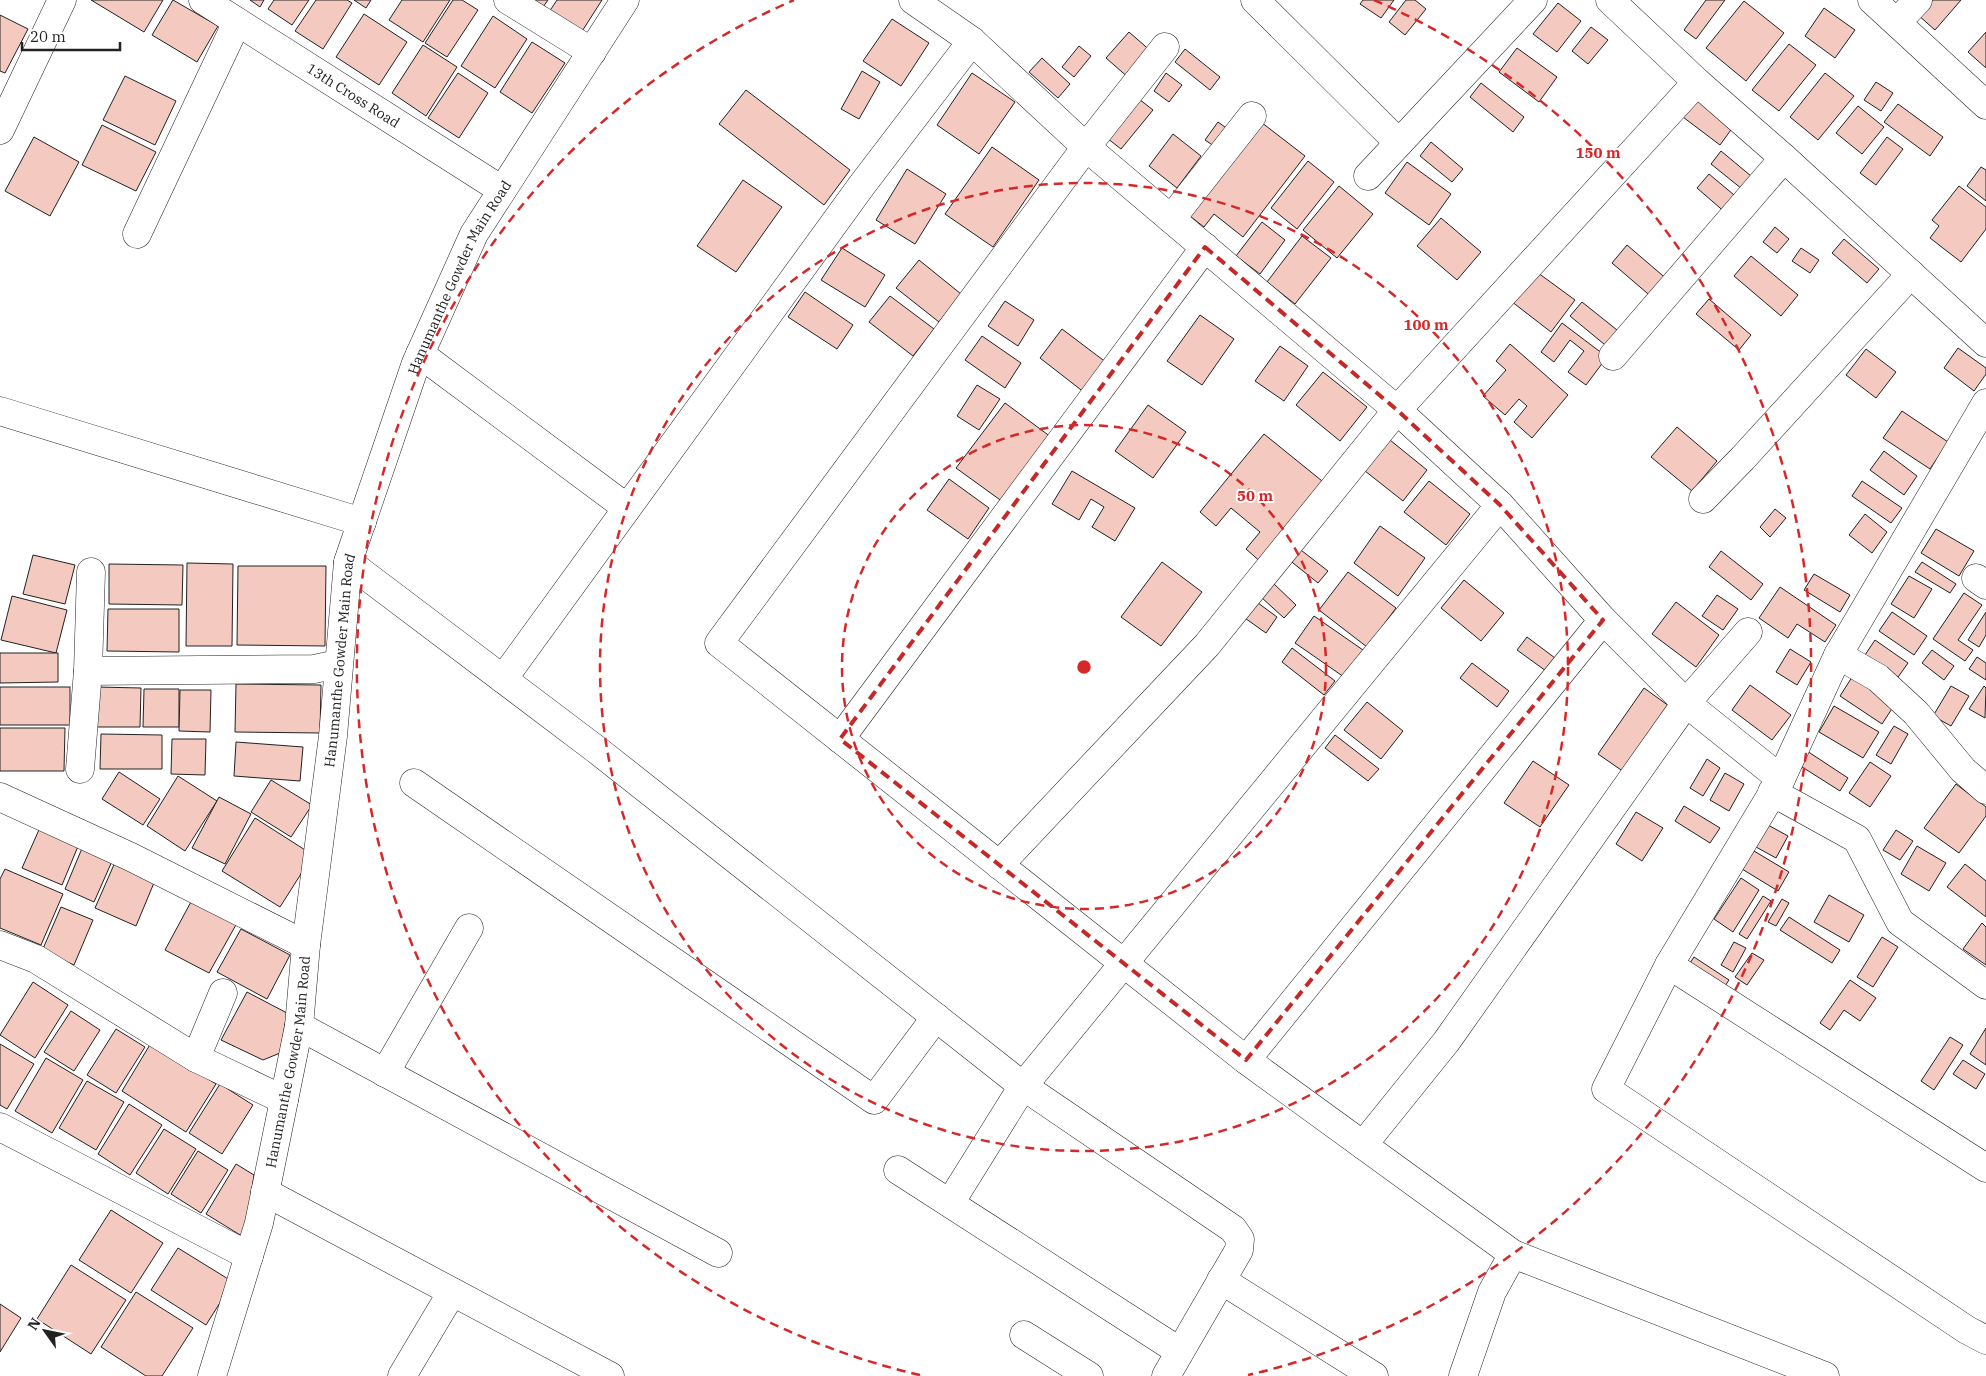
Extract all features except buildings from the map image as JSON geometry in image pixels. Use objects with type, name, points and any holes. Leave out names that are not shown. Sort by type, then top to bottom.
[{"type":"street","points":[[0,130],[62,0]]},
{"type":"street","name":"13th Cross Road","points":[[203,0],[502,190]]},
{"type":"street","points":[[508,0],[592,52]]},
{"type":"street","name":"Hanumanthe Gowder Main Road","points":[[212,1376],[259,1223],[299,1026],[306,945],[332,736],[348,562],[420,354],[474,234],[625,0]]},
{"type":"street","points":[[912,0],[972,41],[1086,147],[1397,410],[1500,505],[1603,620],[1686,704],[1776,786],[1857,838],[1900,922],[1986,985]]},
{"type":"street","points":[[1255,0],[1399,143]]},
{"type":"street","points":[[1368,176],[1533,0]]},
{"type":"street","points":[[1610,0],[1697,82],[1784,158],[1986,343]]},
{"type":"street","points":[[1872,0],[1986,105]]},
{"type":"street","points":[[1897,22],[1918,0]]},
{"type":"street","points":[[137,234],[237,22]]},
{"type":"street","points":[[503,679],[862,185],[972,41]]},
{"type":"street","points":[[1165,47],[1086,147],[719,643],[1246,1060],[1513,1254],[1825,1376]]},
{"type":"street","points":[[999,865],[1207,645],[1397,410],[1697,82]]},
{"type":"street","points":[[1171,219],[1252,116]]},
{"type":"street","points":[[1613,356],[1784,158]]},
{"type":"street","points":[[840,739],[1205,247]]},
{"type":"street","points":[[1702,499],[1911,274]]},
{"type":"street","points":[[420,354],[627,508]]},
{"type":"street","points":[[1986,404],[1838,655],[1776,786],[1669,964],[1606,1089],[1967,1330],[1986,1340]]},
{"type":"street","points":[[0,411],[362,522]]},
{"type":"street","points":[[950,1203],[1023,1086],[1500,505]]},
{"type":"street","points":[[348,562],[597,750],[1023,1086],[1232,1229],[1240,1239],[1240,1250],[1166,1376]]},
{"type":"street","points":[[80,769],[88,671],[91,572]]},
{"type":"street","points":[[1246,1060],[1603,620]]},
{"type":"street","points":[[1363,1145],[1446,1042],[1686,704],[1748,632]]},
{"type":"street","points":[[1838,655],[1878,678],[1916,713],[1963,770],[1986,790]]},
{"type":"street","points":[[88,671],[314,669],[338,664]]},
{"type":"street","points":[[414,783],[874,1100],[936,1017]]},
{"type":"street","points":[[0,797],[131,857],[306,945]]},
{"type":"street","points":[[385,1072],[469,928]]},
{"type":"street","points":[[0,945],[36,959],[196,1058],[284,1100]]},
{"type":"street","points":[[1669,964],[1986,1168]]},
{"type":"street","points":[[196,1058],[223,993]]},
{"type":"street","points":[[299,1026],[718,1253]]},
{"type":"street","points":[[0,1127],[249,1256]]},
{"type":"street","points":[[898,1170],[1179,1351]]},
{"type":"street","points":[[265,1192],[452,1292],[580,1369],[610,1376]]},
{"type":"street","points":[[1463,1376],[1492,1292],[1513,1254]]},
{"type":"street","points":[[1221,1280],[1374,1376]]},
{"type":"street","points":[[402,1376],[452,1292]]},
{"type":"street","points":[[1024,1335],[1089,1376]]},
{"type":"highlighted area","points":[[1205,247],[1397,410],[1500,505],[1603,620],[1246,1060],[840,739]]}]
